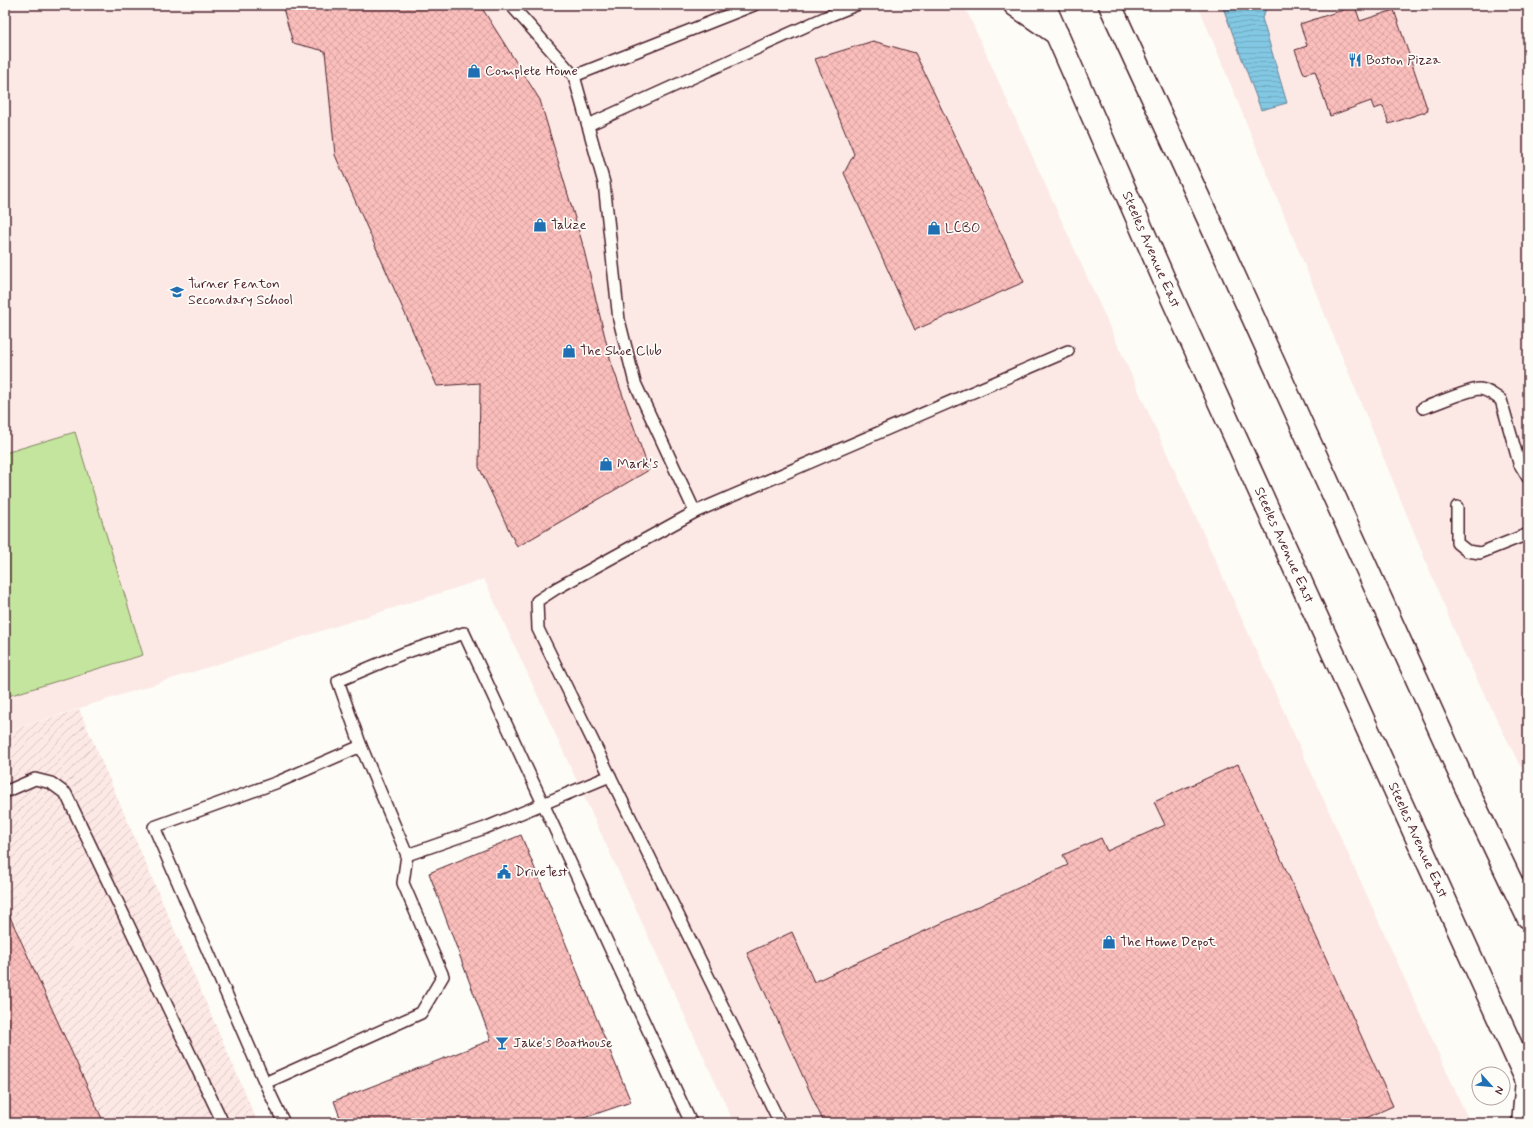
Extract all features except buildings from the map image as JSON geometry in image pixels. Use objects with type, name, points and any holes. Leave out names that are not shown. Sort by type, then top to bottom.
[{"type":"main road","points":[[1015,5],[1057,34]]},
{"type":"main road","name":"Steeles Avenue East","points":[[1044,5],[1176,308],[1527,1082]]},
{"type":"main road","points":[[1114,9],[1465,785],[1528,917]]},
{"type":"main road","points":[[1523,1123],[1527,1082]]},
{"type":"lane","points":[[511,5],[574,76],[604,183],[619,320],[635,383],[694,512]]},
{"type":"lane","points":[[574,76],[754,5]]},
{"type":"lane","points":[[588,125],[826,17],[856,5]]},
{"type":"lane","points":[[780,1123],[538,629],[537,601],[556,588],[694,512],[1068,351]]},
{"type":"lane","points":[[1423,408],[1480,389],[1493,394],[1501,400],[1519,463],[1528,478]]},
{"type":"lane","points":[[1457,507],[1457,543],[1467,551],[1480,553],[1528,534]]},
{"type":"lane","points":[[265,1083],[421,1013],[443,976],[403,883],[407,855],[361,746],[338,681],[404,653],[464,633],[544,802],[691,1123]]},
{"type":"lane","points":[[284,1123],[265,1083],[154,827],[278,782],[361,746]]},
{"type":"lane","points":[[407,855],[485,828],[544,802],[610,776]]},
{"type":"lane","points":[[5,792],[35,779],[51,783],[66,794],[222,1123]]},
{"type":"shaded area","points":[[5,5],[964,5],[1470,1123],[734,1123],[484,579],[5,732]]},
{"type":"shaded area","points":[[1198,5],[1528,5],[1528,782],[1461,647]]},
{"type":"shaded area","points":[[79,709],[258,1123],[5,1123],[5,732]]},
{"type":"green space","points":[[75,432],[143,655],[5,697],[5,453]]},
{"type":"water","points":[[1222,5],[1268,5],[1262,18],[1287,103],[1261,110]]},
{"type":"place","name":"Boston Pizza","points":[[1355,60]]},
{"type":"place","name":"Complete Home","points":[[474,71]]},
{"type":"place","name":"Talize","points":[[540,225]]},
{"type":"place","name":"LCBO","points":[[934,228]]},
{"type":"place","name":"Turner Fenton Secondary School","points":[[177,292]]},
{"type":"place","name":"The Shoe Club","points":[[569,351]]},
{"type":"place","name":"Mark's","points":[[606,464]]},
{"type":"place","name":"DriveTest","points":[[504,872]]},
{"type":"place","name":"The Home Depot","points":[[1109,942]]},
{"type":"place","name":"Jake's Boathouse","points":[[502,1043]]}]
